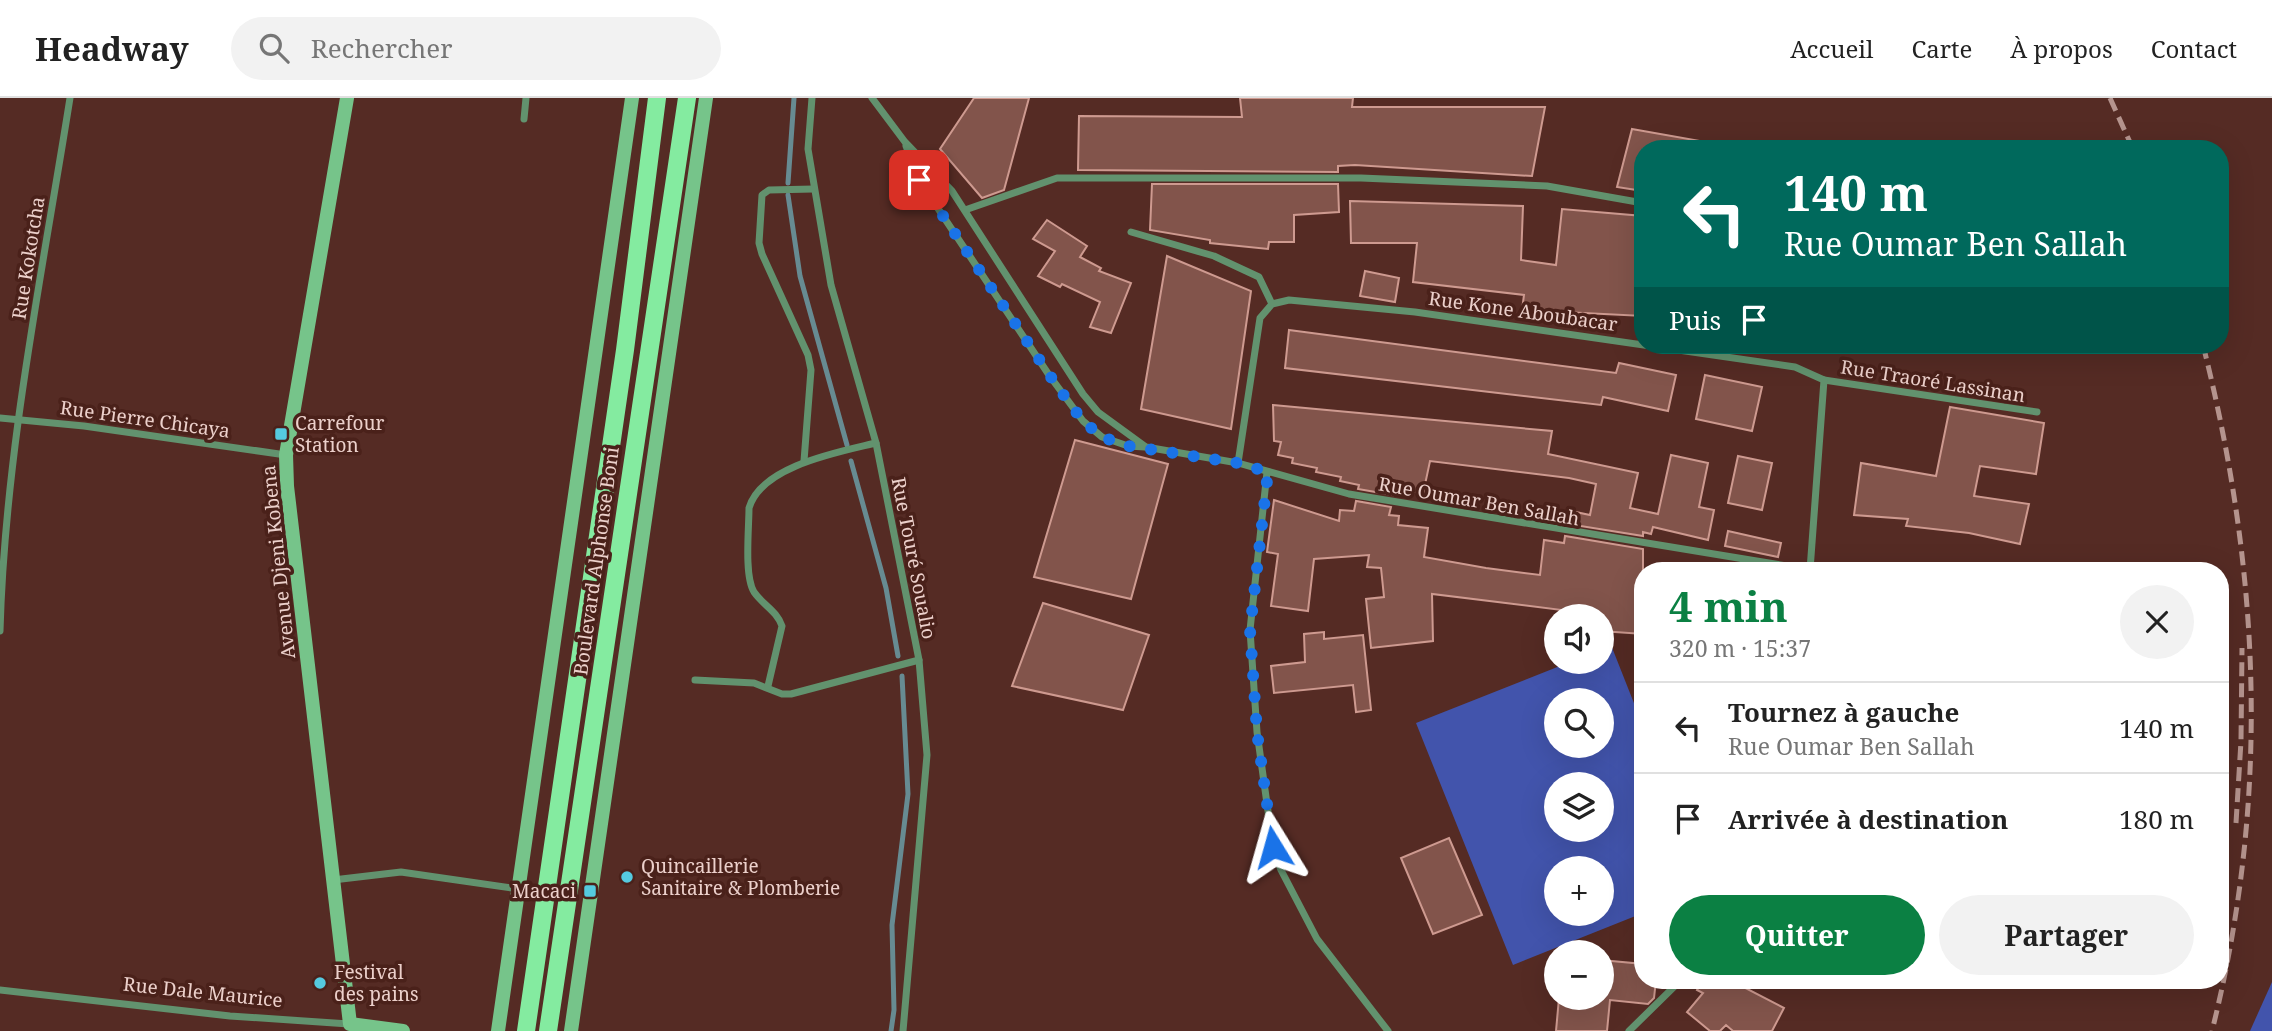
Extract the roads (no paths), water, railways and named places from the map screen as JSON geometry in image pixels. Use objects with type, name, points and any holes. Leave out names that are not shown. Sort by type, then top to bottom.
[{"type":"main road","name":"Boulevard Alphonse Boni","points":[[526,1031],[625,350],[657,98]]},
{"type":"main road","name":"Boulevard Alphonse Boni","points":[[548,1031],[687,98]]},
{"type":"street","name":"Rue Kokotcha","points":[[0,631],[1,579],[19,418],[70,98]]},
{"type":"street","name":"Avenue Djeni Kobena","points":[[347,98],[286,455],[350,1024]]},
{"type":"street","points":[[524,119],[526,98]]},
{"type":"street","name":"Boulevard Alphonse Boni","points":[[498,1031],[632,98]]},
{"type":"street","points":[[571,1031],[706,98]]},
{"type":"street","name":"Rue Touré Soualio","points":[[812,98],[808,149],[831,285],[876,443],[919,660],[927,755],[903,1031]]},
{"type":"street","name":"Rue Oumar Ben Sallah","points":[[872,98],[905,142],[935,171],[965,210],[1083,394],[1098,412],[1146,447]]},
{"type":"street","name":"Rue Oumar Ben Sallah","points":[[905,142],[919,180],[1068,402],[1102,437],[1128,446],[1238,463],[1349,494],[1761,562]]},
{"type":"street","points":[[965,210],[1057,177],[1361,178],[1547,186],[1634,201]]},
{"type":"street","points":[[804,461],[811,370],[808,355],[759,243],[762,195],[769,190],[813,189]]},
{"type":"street","points":[[1131,232],[1214,256],[1259,277],[1272,304],[1260,318],[1238,463]]},
{"type":"street","name":"Rue Kone Aboubacar","points":[[1272,304],[1289,300],[1415,312],[1634,344]]},
{"type":"street","name":"Rue Kone Aboubacar","points":[[1705,354],[1795,367],[1824,380]]},
{"type":"street","points":[[1811,562],[1824,380]]},
{"type":"street","name":"Rue Traoré Lassinan","points":[[1824,380],[2037,412]]},
{"type":"street","name":"Rue Pierre Chicaya","points":[[0,418],[19,418],[286,455]]},
{"type":"street","points":[[768,686],[782,626],[775,613],[754,592],[750,580],[749,509],[752,497],[804,461],[876,443]]},
{"type":"street","points":[[1268,472],[1250,630],[1257,732],[1273,847],[1281,870],[1317,939],[1388,1031]]},
{"type":"street","points":[[695,680],[768,686],[782,694],[791,694],[919,660]]},
{"type":"street","points":[[333,880],[401,873],[518,889]]},
{"type":"street","points":[[1629,1031],[1672,989]]},
{"type":"street","name":"Rue Dale Maurice","points":[[0,990],[230,1016],[350,1024],[403,1031]]},
{"type":"waterway","points":[[788,183],[794,98]]},
{"type":"waterway","points":[[788,195],[800,276],[847,445]]},
{"type":"waterway","points":[[851,461],[886,588],[898,656]]},
{"type":"waterway","points":[[891,1031],[894,1010],[892,925],[908,794],[902,676]]},
{"type":"railway","points":[[2110,98],[2129,140]]},
{"type":"railway","points":[[2205,354],[2237,517],[2247,602],[2251,687],[2250,773],[2243,858],[2229,953]]},
{"type":"railway","points":[[2236,823],[2241,741],[2242,648]]},
{"type":"railway","points":[[2212,1031],[2221,989]]},
{"type":"place","name":"Carrefour Station","points":[[281,434]]},
{"type":"place","name":"Quincaillerie Sanitaire & Plomberie","points":[[627,877]]},
{"type":"place","name":"Macaci","points":[[590,891]]},
{"type":"place","name":"Festival des pains","points":[[320,983]]}]
